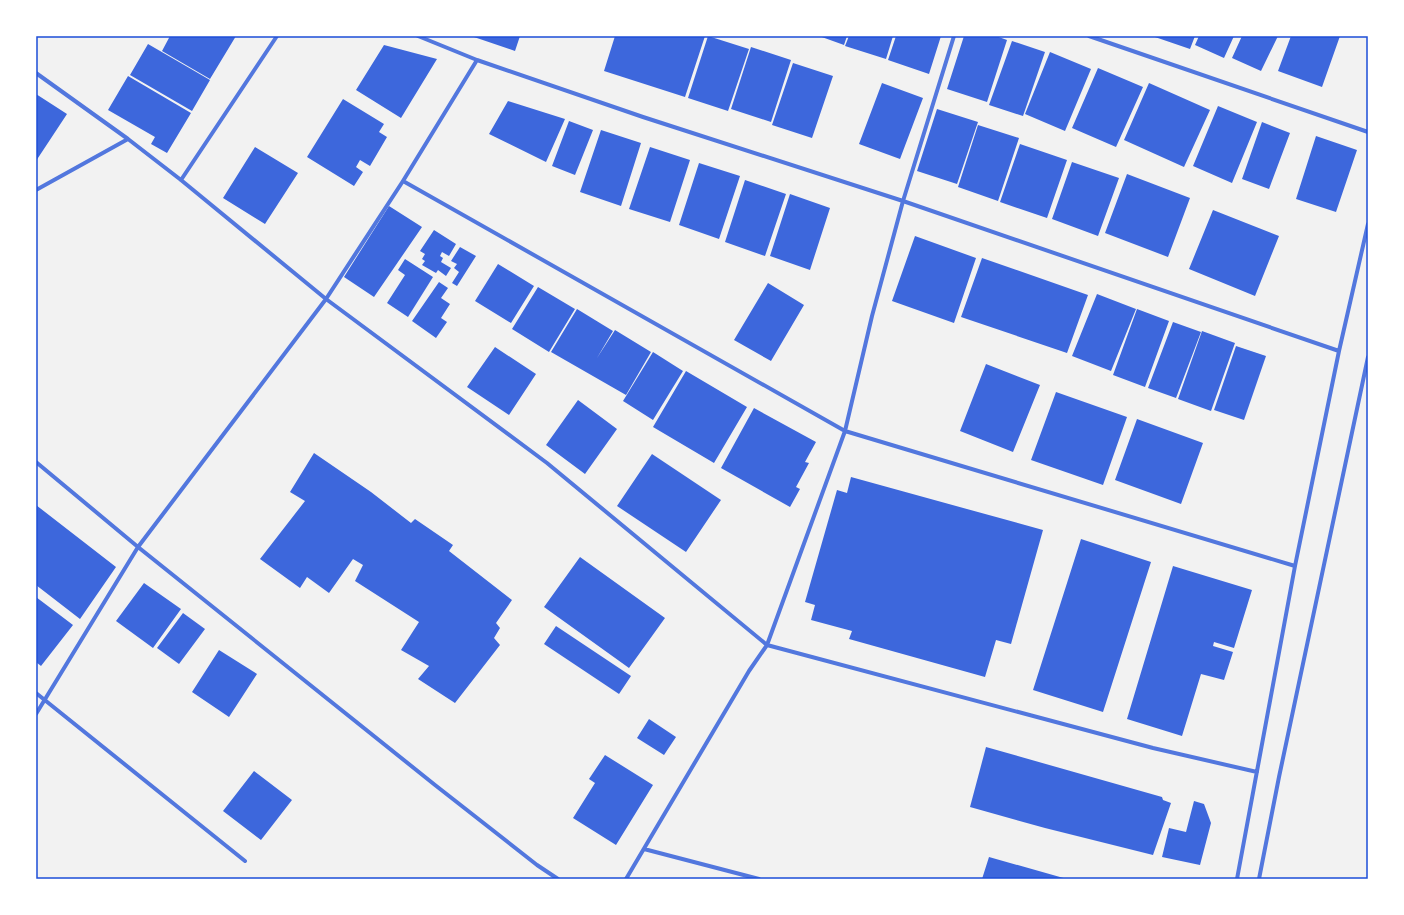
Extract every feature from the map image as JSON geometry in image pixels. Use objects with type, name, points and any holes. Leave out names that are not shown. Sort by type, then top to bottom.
[{"type":"street","points":[[182,180],[276,36]]},
{"type":"street","points":[[418,36],[477,60],[643,117],[903,201],[1340,351]]},
{"type":"street","points":[[626,879],[749,671],[767,645],[846,431],[872,316],[903,201],[954,36]]},
{"type":"street","points":[[1089,36],[1368,132]]},
{"type":"street","points":[[36,714],[138,547],[326,299],[403,181],[477,60]]},
{"type":"street","points":[[36,73],[182,180],[326,299],[547,463],[767,645],[1153,748],[1257,772]]},
{"type":"street","points":[[36,190],[128,139]]},
{"type":"street","points":[[403,181],[846,431],[1295,566]]},
{"type":"street","points":[[1237,879],[1295,566],[1368,224]]},
{"type":"street","points":[[1259,879],[1368,357]]},
{"type":"street","points":[[36,462],[138,547],[435,785],[537,865],[558,879]]},
{"type":"street","points":[[36,693],[245,861]]},
{"type":"street","points":[[644,849],[759,879]]},
{"type":"building","points":[[170,36],[236,36],[210,79],[162,51]]},
{"type":"building","points":[[471,36],[520,36],[515,51]]},
{"type":"building","points":[[615,36],[705,36],[685,97],[604,71]]},
{"type":"building","points":[[708,36],[749,49],[728,111],[688,98]]},
{"type":"building","points":[[819,36],[847,36],[844,45]]},
{"type":"building","points":[[849,36],[893,36],[886,59],[845,46]]},
{"type":"building","points":[[896,36],[941,36],[929,74],[888,60]]},
{"type":"building","points":[[964,36],[996,36],[1007,40],[987,102],[947,89]]},
{"type":"building","points":[[1152,36],[1195,36],[1190,49]]},
{"type":"building","points":[[1199,36],[1234,36],[1224,58],[1195,45]]},
{"type":"building","points":[[1242,36],[1278,36],[1261,71],[1232,58]]},
{"type":"building","points":[[1291,36],[1340,36],[1322,87],[1278,71]]},
{"type":"building","points":[[1012,41],[1045,52],[1023,116],[989,105]]},
{"type":"building","points":[[148,44],[210,80],[192,111],[130,75]]},
{"type":"building","points":[[384,45],[437,59],[401,118],[356,90]]},
{"type":"building","points":[[751,47],[791,60],[771,122],[731,109]]},
{"type":"building","points":[[1050,52],[1091,69],[1065,131],[1025,114]]},
{"type":"building","points":[[793,63],[833,76],[812,138],[772,125]]},
{"type":"building","points":[[1098,68],[1143,87],[1116,147],[1072,128]]},
{"type":"building","points":[[128,76],[191,113],[167,153],[151,144],[155,137],[108,110]]},
{"type":"building","points":[[882,83],[923,98],[900,159],[859,144]]},
{"type":"building","points":[[1149,83],[1210,110],[1184,167],[1124,140]]},
{"type":"building","points":[[36,94],[67,114],[36,161]]},
{"type":"building","points":[[343,99],[384,124],[379,132],[387,137],[370,166],[360,160],[356,167],[363,172],[354,186],[307,157]]},
{"type":"building","points":[[508,101],[565,119],[546,162],[489,134]]},
{"type":"building","points":[[1218,106],[1257,122],[1232,183],[1193,166]]},
{"type":"building","points":[[937,109],[978,122],[957,184],[917,171]]},
{"type":"building","points":[[569,121],[593,130],[575,175],[552,166]]},
{"type":"building","points":[[1262,122],[1290,133],[1269,189],[1242,179]]},
{"type":"building","points":[[978,125],[1019,138],[998,201],[958,187]]},
{"type":"building","points":[[601,130],[641,143],[621,206],[580,192]]},
{"type":"building","points":[[1316,136],[1357,150],[1336,212],[1296,199]]},
{"type":"building","points":[[1020,144],[1067,160],[1047,218],[1000,202]]},
{"type":"building","points":[[255,147],[298,173],[265,224],[223,198]]},
{"type":"building","points":[[650,147],[690,160],[670,222],[629,209]]},
{"type":"building","points":[[1072,162],[1119,178],[1098,236],[1052,219]]},
{"type":"building","points":[[699,163],[740,176],[719,239],[679,225]]},
{"type":"building","points":[[1127,174],[1190,198],[1168,257],[1105,233]]},
{"type":"building","points":[[745,180],[786,194],[765,256],[725,242]]},
{"type":"building","points":[[790,194],[830,208],[810,270],[770,256]]},
{"type":"building","points":[[389,206],[422,227],[374,297],[344,277]]},
{"type":"building","points":[[1213,210],[1279,236],[1255,296],[1189,269]]},
{"type":"building","points":[[434,230],[456,244],[449,256],[442,252],[440,256],[443,258],[441,262],[451,268],[446,276],[438,270],[436,273],[422,265],[425,261],[422,259],[425,254],[420,251]]},
{"type":"building","points":[[915,236],[976,258],[954,323],[892,301]]},
{"type":"building","points":[[460,247],[476,256],[457,286],[452,283],[459,272],[454,268],[457,264],[451,261]]},
{"type":"building","points":[[982,258],[1088,295],[1067,353],[961,317]]},
{"type":"building","points":[[405,259],[433,277],[408,317],[387,303],[405,275],[398,270]]},
{"type":"building","points":[[498,264],[534,286],[511,323],[475,301]]},
{"type":"building","points":[[439,282],[448,288],[441,298],[450,304],[441,318],[447,322],[436,338],[412,321]]},
{"type":"building","points":[[768,283],[804,305],[771,361],[734,340]]},
{"type":"building","points":[[538,287],[575,309],[549,352],[512,329]]},
{"type":"building","points":[[1097,294],[1136,309],[1111,371],[1072,356]]},
{"type":"building","points":[[577,309],[613,331],[597,358],[615,330],[651,352],[626,395],[551,352]]},
{"type":"building","points":[[1137,309],[1169,321],[1145,387],[1113,375]]},
{"type":"building","points":[[1173,322],[1201,332],[1176,398],[1148,388]]},
{"type":"building","points":[[1202,331],[1235,343],[1211,411],[1178,399]]},
{"type":"building","points":[[1236,346],[1266,356],[1244,420],[1214,410]]},
{"type":"building","points":[[495,347],[536,374],[509,415],[467,387]]},
{"type":"building","points":[[653,352],[683,371],[653,420],[623,401]]},
{"type":"building","points":[[986,364],[1040,385],[1013,452],[960,431]]},
{"type":"building","points":[[686,371],[747,407],[714,463],[653,427]]},
{"type":"building","points":[[1056,392],[1127,417],[1103,485],[1031,460]]},
{"type":"building","points":[[578,400],[617,429],[585,474],[546,445]]},
{"type":"building","points":[[754,408],[816,442],[805,462],[809,463],[796,487],[800,489],[790,507],[721,468]]},
{"type":"building","points":[[1137,419],[1203,443],[1181,504],[1115,480]]},
{"type":"building","points":[[314,453],[371,492],[411,523],[415,519],[453,545],[449,551],[512,600],[496,623],[500,628],[494,638],[500,645],[455,703],[418,679],[429,666],[401,650],[419,622],[355,581],[363,565],[353,559],[329,593],[307,577],[300,588],[260,559],[305,501],[290,492]]},
{"type":"building","points":[[652,454],[721,500],[686,552],[617,506]]},
{"type":"building","points":[[851,477],[1043,530],[1011,644],[996,640],[985,677],[849,639],[852,631],[811,620],[815,605],[805,602],[837,490],[847,493]]},
{"type":"building","points":[[36,505],[116,567],[80,619],[36,585]]},
{"type":"building","points":[[1081,539],[1151,562],[1103,712],[1033,690]]},
{"type":"building","points":[[580,557],[665,618],[629,668],[544,607]]},
{"type":"building","points":[[1173,566],[1252,590],[1234,648],[1214,642],[1213,646],[1233,652],[1224,680],[1201,674],[1182,736],[1127,719]]},
{"type":"building","points":[[144,583],[181,609],[153,648],[116,621]]},
{"type":"building","points":[[36,597],[73,625],[41,666],[36,662]]},
{"type":"building","points":[[183,613],[205,629],[179,664],[157,648]]},
{"type":"building","points":[[556,626],[631,676],[619,694],[544,644]]},
{"type":"building","points":[[219,650],[257,674],[229,717],[192,692]]},
{"type":"building","points":[[649,719],[676,737],[664,755],[637,738]]},
{"type":"building","points":[[986,747],[1162,797],[1163,800],[1171,803],[1153,855],[1045,828],[970,807]]},
{"type":"building","points":[[605,755],[653,785],[616,845],[573,818],[595,783],[589,779]]},
{"type":"building","points":[[254,771],[292,800],[261,840],[223,811]]},
{"type":"building","points":[[1194,801],[1204,804],[1211,823],[1200,865],[1162,857],[1169,828],[1186,832]]},
{"type":"building","points":[[989,857],[1067,879],[982,879]]}]
